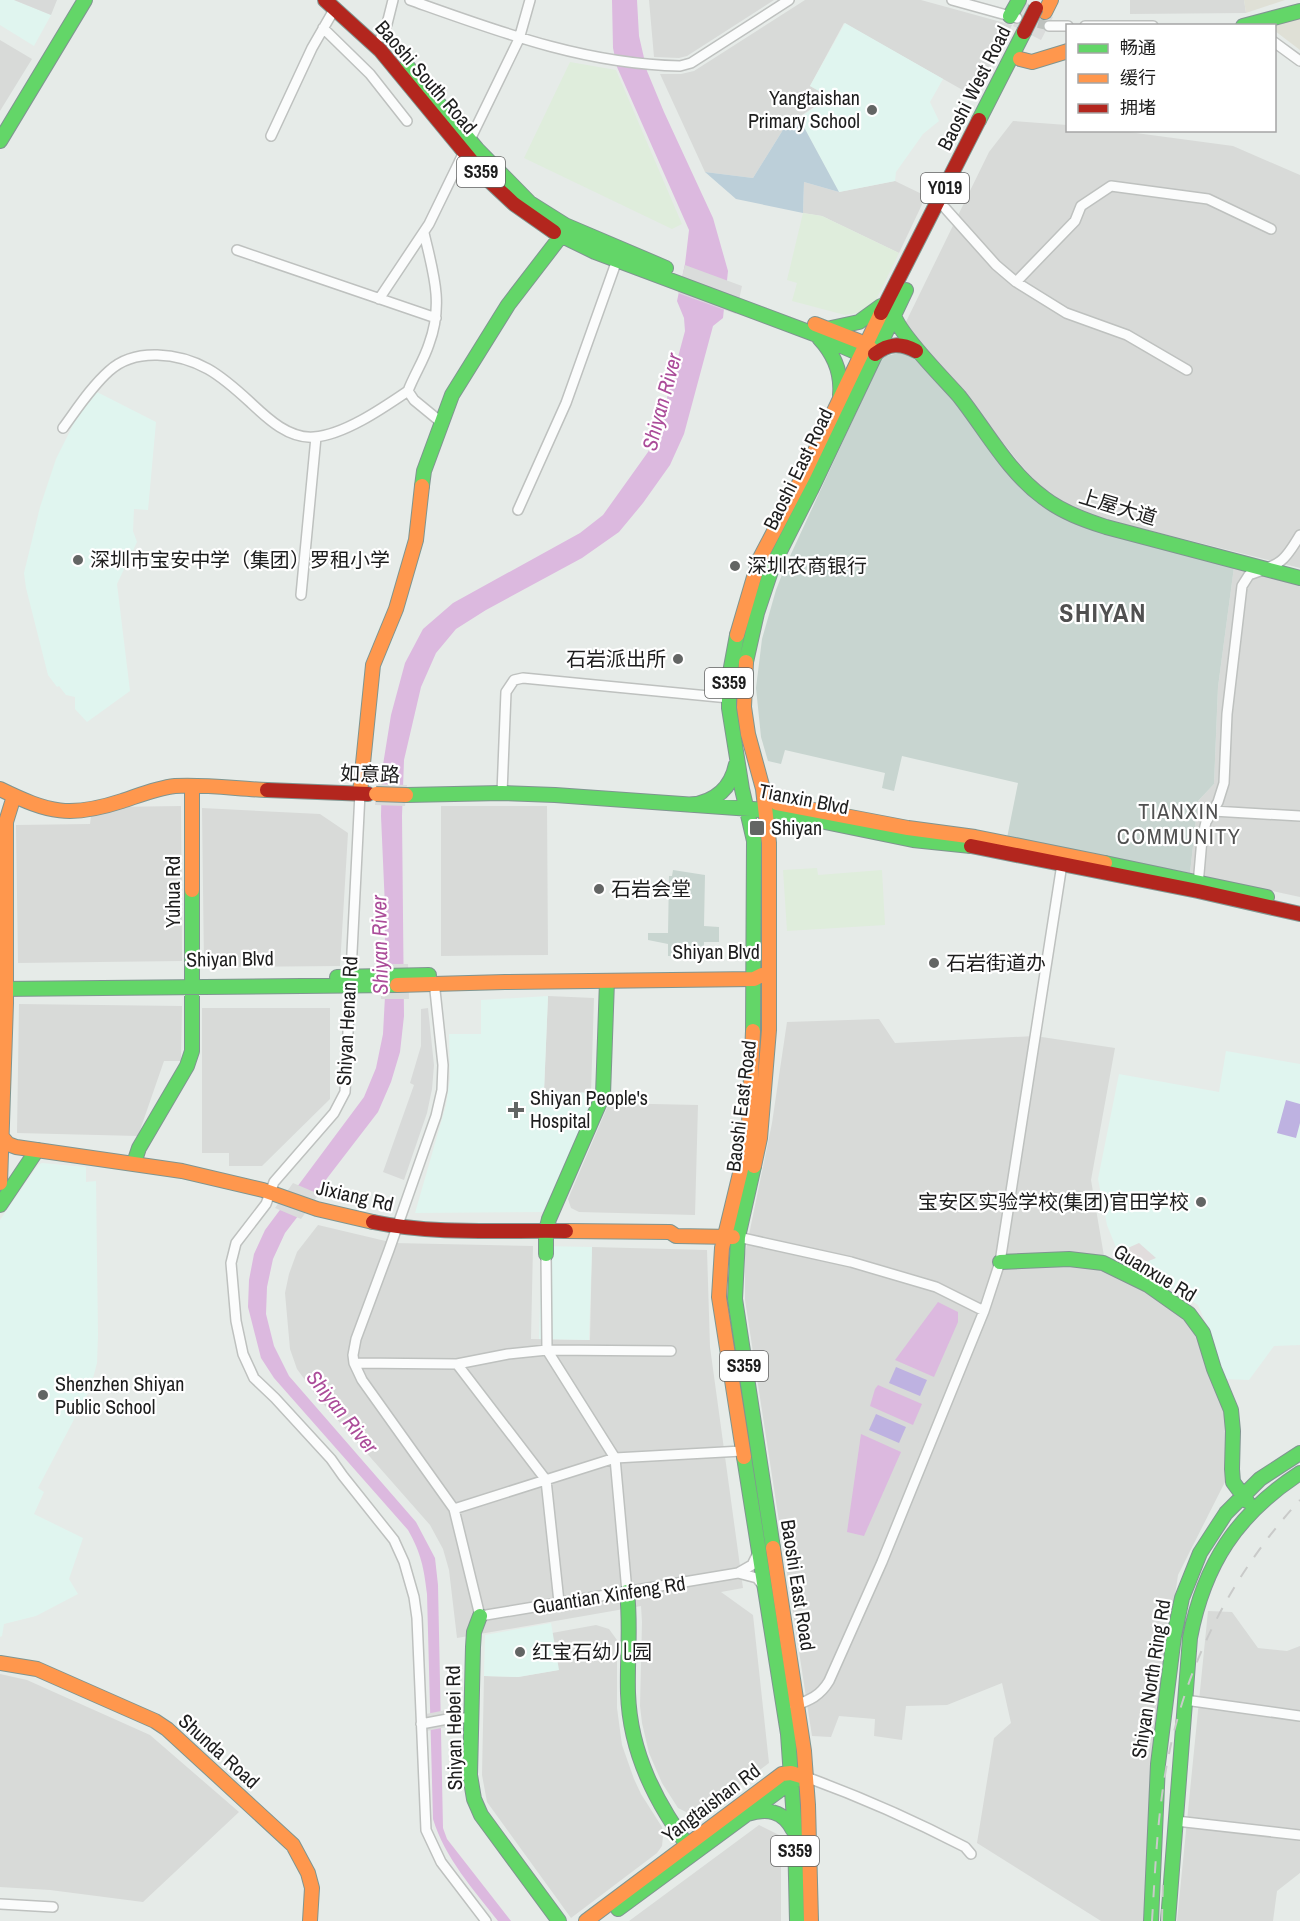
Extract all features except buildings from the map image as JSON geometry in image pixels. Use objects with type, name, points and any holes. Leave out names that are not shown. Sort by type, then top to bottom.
[{"type":"street","points":[[0,141],[85,0]]},
{"type":"street","points":[[381,37],[393,0]]},
{"type":"street","points":[[410,0],[519,39],[610,61],[660,66],[680,66],[690,63],[789,0]]},
{"type":"street","points":[[379,299],[424,233],[519,39],[530,0]]},
{"type":"street","points":[[952,0],[1014,17],[1019,0]]},
{"type":"street","points":[[271,136],[334,3]]},
{"type":"street","name":"Baoshi South Road","points":[[334,3],[381,37],[466,146],[484,176],[514,204],[561,236],[617,260],[682,279]]},
{"type":"street","name":"Baoshi South Road","points":[[334,3],[380,50],[466,146],[521,196],[553,219],[682,279]]},
{"type":"street","points":[[1044,9],[1066,25]]},
{"type":"street","name":"Baoshi West Road","points":[[867,351],[969,138],[1044,9]]},
{"type":"street","points":[[1252,24],[1300,11]]},
{"type":"street","points":[[323,28],[369,74],[407,121]]},
{"type":"street","name":"Baoshi West Road","points":[[867,351],[894,314],[1020,60],[1029,34]]},
{"type":"street","points":[[1276,43],[1300,61]]},
{"type":"street","points":[[1020,60],[1032,63],[1066,52]]},
{"type":"street","points":[[1016,282],[1075,221],[1081,206],[1111,186],[1208,199],[1271,229]]},
{"type":"street","points":[[945,208],[996,265],[1016,282],[1066,313],[1126,335],[1186,370]]},
{"type":"street","points":[[63,428],[109,371],[122,361],[137,356],[159,355],[187,361],[208,369],[231,384],[270,421],[306,437],[316,437],[345,428],[370,416],[408,391],[429,345],[438,303],[424,233]]},
{"type":"street","points":[[360,793],[373,665],[396,609],[416,540],[424,471],[452,395],[508,304],[561,236]]},
{"type":"street","points":[[237,250],[436,318]]},
{"type":"street","points":[[518,510],[566,403],[617,260]]},
{"type":"street","name":"S359","points":[[682,279],[867,351]]},
{"type":"street","points":[[840,398],[841,381],[836,363],[820,331],[850,326],[865,320],[892,295]]},
{"type":"street","name":"上屋大道","points":[[894,314],[895,321],[918,352],[958,396],[1014,469],[1048,502],[1085,520],[1106,527],[1300,578]]},
{"type":"street","points":[[867,351],[898,343],[918,352]]},
{"type":"street","name":"Baoshi East Road","points":[[797,1921],[790,1707],[737,1314],[729,1234],[749,1123],[754,976],[754,841],[730,723],[729,698],[731,663],[738,630],[759,560],[840,398],[867,351]]},
{"type":"street","name":"Baoshi East Road","points":[[811,1921],[806,1777],[764,1588],[719,1297],[720,1262],[756,1164],[769,1049],[769,850],[766,806],[744,707],[744,680],[752,633],[772,565],[815,482],[867,351]]},
{"type":"street","points":[[408,391],[414,400],[442,423]]},
{"type":"street","points":[[301,595],[316,437]]},
{"type":"street","points":[[1198,886],[1202,839],[1206,822],[1224,783],[1227,714],[1242,586],[1249,574],[1288,557],[1300,535]]},
{"type":"street","points":[[502,793],[506,692],[514,680],[523,678],[729,698]]},
{"type":"street","points":[[690,805],[704,803],[722,793],[734,775],[737,761]]},
{"type":"street","name":"如意路","points":[[0,789],[48,808],[73,812],[161,789],[192,787],[406,795],[502,793],[746,808]]},
{"type":"street","name":"Yuhua Rd","points":[[134,1163],[139,1148],[190,1059],[194,1042],[192,787]]},
{"type":"street","name":"Shiyan Henan Rd","points":[[360,793],[349,981],[346,1084],[343,1099],[334,1113],[277,1179],[277,1194],[266,1204],[236,1243],[231,1263],[236,1320],[243,1354],[254,1378],[331,1459],[385,1527],[400,1552],[414,1597],[417,1618],[424,1723],[426,1830],[441,1862],[486,1921]]},
{"type":"street","points":[[0,1183],[3,1138],[6,822],[14,796]]},
{"type":"street","name":"Tianxin Blvd","points":[[746,808],[766,806],[975,837],[1198,886],[1300,914]]},
{"type":"street","name":"Tianxin Blvd","points":[[766,806],[913,840],[974,846],[1062,864],[1300,904]]},
{"type":"street","points":[[1213,811],[1300,816]]},
{"type":"street","points":[[790,1707],[814,1698],[823,1691],[829,1681],[882,1562],[984,1311],[1000,1262],[1062,864]]},
{"type":"street","name":"Shiyan Blvd","points":[[434,980],[607,981],[754,976],[770,972]]},
{"type":"street","name":"Shiyan Blvd","points":[[3,984],[193,984],[754,976]]},
{"type":"street","points":[[434,980],[442,1052],[442,1090],[436,1116],[398,1227],[356,1339],[354,1363],[362,1380],[454,1509],[480,1616]]},
{"type":"street","points":[[607,981],[603,1095],[549,1219],[546,1231],[547,1350],[615,1458],[630,1622],[628,1707],[634,1742],[651,1788],[690,1849]]},
{"type":"street","name":"Jixiang Rd","points":[[3,1138],[12,1146],[33,1150],[182,1171],[277,1194],[310,1207],[398,1227],[670,1232],[677,1228],[729,1234]]},
{"type":"street","points":[[0,1190],[33,1150]]},
{"type":"street","points":[[0,1205],[33,1150]]},
{"type":"street","points":[[729,1234],[850,1262],[936,1287],[984,1311]]},
{"type":"street","name":"Guanxue Rd","points":[[1000,1262],[1078,1259],[1101,1262],[1143,1284],[1191,1315],[1202,1331],[1232,1413],[1233,1482],[1253,1509]]},
{"type":"street","points":[[354,1363],[457,1364],[508,1354],[547,1350],[671,1351]]},
{"type":"street","points":[[457,1364],[546,1480],[559,1602]]},
{"type":"street","points":[[454,1509],[615,1458],[742,1451]]},
{"type":"street","name":"Shiyan North Ring Rd","points":[[1151,1921],[1156,1782],[1176,1626],[1182,1597],[1206,1544],[1242,1494],[1276,1467],[1300,1453]]},
{"type":"street","name":"Shiyan North Ring Rd","points":[[1168,1921],[1192,1623],[1199,1597],[1221,1550],[1234,1530],[1272,1491],[1300,1473]]},
{"type":"street","points":[[738,1574],[747,1570],[754,1563],[758,1549]]},
{"type":"street","points":[[738,1574],[757,1578],[764,1588]]},
{"type":"street","name":"Guantian Xinfeng Rd","points":[[480,1616],[738,1574]]},
{"type":"street","name":"Shiyan Hebei Rd","points":[[480,1616],[473,1639],[471,1718],[470,1775],[476,1807],[559,1921]]},
{"type":"street","name":"Shunda Road","points":[[0,1663],[37,1669],[155,1720],[167,1729],[293,1845],[308,1872],[312,1888],[310,1921]]},
{"type":"street","points":[[1185,1701],[1300,1716]]},
{"type":"street","points":[[424,1723],[471,1718]]},
{"type":"street","name":"Yangtaishan Rd","points":[[602,1921],[782,1774],[791,1777],[806,1777]]},
{"type":"street","name":"Yangtaishan Rd","points":[[586,1921],[690,1849],[747,1814],[791,1777]]},
{"type":"street","points":[[806,1777],[906,1817],[965,1847],[971,1854]]},
{"type":"street","points":[[747,1814],[766,1810],[779,1813],[787,1819],[795,1834]]},
{"type":"street","points":[[1176,1821],[1300,1835]]},
{"type":"street","points":[[0,1904],[53,1907]]},
{"type":"shaded area","points":[[0,0],[14,0],[51,15],[34,46],[0,25]]},
{"type":"shaded area","points":[[14,0],[57,0],[51,15]]},
{"type":"shaded area","points":[[612,0],[637,0],[639,36],[647,71],[713,218],[728,271],[723,318],[713,326],[684,434],[670,465],[619,532],[582,558],[486,610],[456,629],[436,653],[421,687],[404,760],[402,816],[404,1016],[400,1052],[391,1082],[378,1112],[285,1233],[273,1259],[267,1287],[266,1314],[274,1346],[289,1376],[416,1522],[435,1558],[438,1585],[443,1828],[447,1839],[511,1921],[498,1921],[452,1860],[433,1819],[427,1594],[419,1554],[408,1530],[274,1378],[261,1358],[248,1307],[249,1280],[254,1254],[265,1230],[364,1097],[376,1068],[383,1034],[385,996],[382,771],[391,715],[405,663],[423,629],[453,603],[580,533],[603,515],[648,452],[657,435],[685,331],[684,318],[677,301],[689,230],[617,67],[613,48]]},
{"type":"shaded area","points":[[649,0],[774,0],[687,56],[679,58],[654,57]]},
{"type":"shaded area","points":[[805,0],[921,0],[1012,25],[975,97],[844,23],[810,86],[830,97],[786,125],[753,178],[705,172],[660,74],[681,74],[694,71]]},
{"type":"shaded area","points":[[1130,0],[1244,0],[1246,13],[1130,14]]},
{"type":"shaded area","points":[[1244,0],[1285,0],[1246,13]]},
{"type":"shaded area","points":[[1300,17],[1300,50],[1276,32],[1276,26]]},
{"type":"shaded area","name":"Yangtaishan Primary School","points":[[845,23],[943,79],[930,102],[939,121],[923,134],[896,172],[895,181],[839,192],[799,118],[830,97],[810,86]]},
{"type":"shaded area","points":[[0,40],[32,59],[0,111]]},
{"type":"shaded area","points":[[570,62],[616,70],[682,224],[672,229],[524,158]]},
{"type":"shaded area","points":[[799,118],[839,192],[804,182],[803,213],[736,199],[705,172],[753,178],[786,125]]},
{"type":"shaded area","points":[[1013,121],[1066,125],[1066,132],[1128,132],[1233,146],[1300,175],[1300,568],[1108,520],[1088,514],[1052,496],[1020,464],[950,376],[923,347],[902,330],[989,152]]},
{"type":"shaded area","points":[[895,181],[926,196],[899,253],[822,216],[803,213],[804,182],[839,192]]},
{"type":"shaded area","points":[[803,213],[822,216],[899,253],[876,300],[863,312],[845,315],[792,301],[797,283],[787,280]]},
{"type":"shaded area","points":[[907,351],[953,400],[1019,485],[1044,507],[1083,527],[1234,567],[1218,687],[1214,784],[1198,801],[1190,873],[1007,838],[1018,783],[902,756],[894,791],[882,788],[885,773],[785,750],[781,764],[768,761],[761,737],[756,688],[762,639],[776,590],[882,357]]},
{"type":"shaded area","name":"深圳市宝安中学（集团）罗租小学","points":[[97,392],[156,422],[148,510],[134,509],[133,531],[137,542],[117,584],[130,691],[87,722],[75,709],[75,697],[66,695],[48,675],[24,573],[40,507],[56,459],[77,417]]},
{"type":"shaded area","points":[[1234,567],[1300,584],[1300,897],[1190,873],[1198,801],[1214,784],[1218,687]]},
{"type":"shaded area","points":[[181,806],[182,961],[18,963],[16,825],[90,824],[91,816],[111,807]]},
{"type":"shaded area","points":[[441,806],[547,806],[548,955],[441,956]]},
{"type":"shaded area","points":[[202,808],[320,814],[348,833],[340,966],[204,967]]},
{"type":"shaded area","points":[[817,868],[818,875],[882,870],[885,925],[787,931],[783,870]]},
{"type":"shaded area","points":[[673,870],[705,875],[704,926],[719,927],[719,942],[704,942],[704,957],[668,956],[668,944],[648,940],[648,933],[668,933],[669,876],[672,876]]},
{"type":"shaded area","points":[[548,996],[594,998],[591,1093],[544,1091]]},
{"type":"shaded area","name":"Shiyan People's Hospital","points":[[548,996],[544,1091],[591,1093],[586,1115],[543,1212],[415,1213],[446,1105],[450,1078],[449,1034],[481,1034],[481,1000]]},
{"type":"shaded area","points":[[19,1004],[182,1006],[181,1061],[164,1061],[138,1136],[17,1133]]},
{"type":"shaded area","points":[[202,1008],[330,1008],[330,1099],[262,1166],[229,1166],[229,1153],[202,1153]]},
{"type":"shaded area","points":[[428,1008],[434,1065],[432,1089],[427,1113],[404,1180],[383,1172],[414,1085],[410,1083],[421,1046],[421,1009]]},
{"type":"shaded area","points":[[879,1019],[895,1043],[1035,1036],[1115,1048],[1091,1180],[1104,1256],[1194,1307],[1203,1321],[1231,1422],[1228,1476],[1178,1575],[1170,1630],[1143,1921],[1101,1921],[977,1843],[994,1738],[1011,1723],[1002,1683],[947,1705],[906,1706],[902,1740],[874,1736],[875,1719],[839,1716],[831,1737],[812,1736],[745,1300],[745,1254],[772,1123],[787,1022]]},
{"type":"shaded area","name":"宝安区实验学校(集团)官田学校","points":[[1226,1051],[1300,1064],[1300,1345],[1274,1346],[1249,1380],[1225,1379],[1211,1335],[1198,1305],[1125,1259],[1117,1250],[1107,1225],[1098,1179],[1119,1074],[1219,1092]]},
{"type":"shaded area","points":[[1286,1100],[1300,1104],[1300,1123],[1296,1138],[1277,1133]]},
{"type":"shaded area","points":[[609,1103],[698,1105],[695,1215],[579,1212],[571,1208],[568,1199]]},
{"type":"shaded area","name":"Shenzhen Shiyan Public School","points":[[42,1163],[86,1167],[86,1182],[96,1181],[97,1363],[90,1389],[38,1488],[44,1492],[34,1514],[83,1538],[69,1579],[78,1594],[36,1616],[4,1624],[0,1637],[0,1220],[38,1165]]},
{"type":"shaded area","points":[[318,1225],[394,1243],[533,1246],[531,1339],[590,1340],[592,1247],[707,1250],[710,1347],[743,1588],[721,1592],[753,1615],[769,1763],[703,1813],[690,1814],[678,1808],[662,1783],[649,1753],[640,1706],[641,1606],[457,1638],[449,1570],[443,1549],[430,1525],[319,1399],[297,1369],[290,1349],[285,1293],[289,1274],[297,1252]]},
{"type":"shaded area","points":[[1139,1243],[1156,1258],[1136,1266],[1119,1252]]},
{"type":"shaded area","points":[[542,1246],[592,1247],[589,1340],[539,1339]]},
{"type":"shaded area","points":[[938,1302],[958,1312],[958,1322],[934,1377],[895,1360]]},
{"type":"shaded area","points":[[896,1367],[927,1380],[920,1396],[889,1383]]},
{"type":"shaded area","points":[[878,1385],[922,1404],[913,1425],[870,1406]]},
{"type":"shaded area","points":[[876,1414],[906,1427],[899,1443],[869,1430]]},
{"type":"shaded area","points":[[861,1434],[901,1452],[864,1536],[847,1532]]},
{"type":"shaded area","points":[[1208,1611],[1232,1612],[1258,1648],[1287,1651],[1300,1646],[1300,1873],[1277,1891],[1273,1921],[1177,1921]]},
{"type":"shaded area","name":"红宝石幼儿园","points":[[551,1623],[559,1670],[518,1677],[484,1676],[485,1635]]},
{"type":"shaded area","points":[[596,1625],[609,1629],[617,1640],[617,1708],[622,1745],[634,1779],[662,1827],[663,1836],[662,1846],[657,1853],[571,1918],[487,1802],[482,1775],[484,1676],[518,1677],[558,1670],[552,1633]]},
{"type":"shaded area","points":[[0,1674],[27,1680],[150,1735],[239,1812],[143,1902],[50,1890],[0,1887]]},
{"type":"shaded area","points":[[759,1825],[781,1836],[781,1921],[629,1921]]},
{"type":"pier","points":[[1025,2],[1053,17],[1041,40],[1013,26]]},
{"type":"pier","points":[[685,265],[742,286],[736,314],[678,293]]},
{"type":"pier","points":[[376,784],[407,785],[405,806],[375,805]]},
{"type":"pier","points":[[381,964],[408,964],[409,999],[381,999]]},
{"type":"pier","points":[[293,1183],[319,1194],[301,1219],[275,1208]]},
{"type":"pier","points":[[446,1710],[447,1727],[426,1731],[426,1714]]},
{"type":"tunnel","points":[[1025,20],[1049,26]]},
{"type":"railway","points":[[1152,1921],[1162,1793],[1183,1699],[1196,1663],[1231,1594],[1251,1561],[1300,1500]]},
{"type":"railway","points":[[1162,1921],[1163,1877]]},
{"type":"traffic: fast","points":[[0,141],[85,0]]},
{"type":"traffic: fast","points":[[1010,16],[1019,0]]},
{"type":"traffic: fast","points":[[1251,24],[1300,11]]},
{"type":"traffic: fast","points":[[979,120],[1024,32]]},
{"type":"traffic: fast","points":[[407,66],[477,149],[530,203],[565,225],[666,268]]},
{"type":"traffic: fast","points":[[554,232],[595,252],[814,334],[860,354],[869,354]]},
{"type":"traffic: fast","points":[[422,486],[424,471],[452,395],[508,305],[561,236]]},
{"type":"traffic: fast","points":[[746,662],[757,613],[773,565],[906,290]]},
{"type":"traffic: fast","points":[[831,328],[859,322],[881,306]]},
{"type":"traffic: fast","points":[[894,314],[903,332],[959,396],[1008,463],[1031,488],[1051,503],[1106,527],[1300,578]]},
{"type":"traffic: fast","points":[[819,338],[836,364],[840,379],[840,395]]},
{"type":"traffic: fast","points":[[737,635],[729,678],[729,708],[742,789],[754,841],[753,1031]]},
{"type":"traffic: fast","points":[[690,805],[707,801],[720,793],[730,781],[736,764]]},
{"type":"traffic: fast","points":[[406,795],[502,793],[555,795],[766,810],[913,840],[971,846]]},
{"type":"traffic: fast","points":[[1105,863],[1267,897]]},
{"type":"traffic: fast","points":[[134,1163],[139,1148],[187,1066],[192,1051],[192,890]]},
{"type":"traffic: fast","points":[[337,977],[429,975]]},
{"type":"traffic: fast","points":[[546,1254],[546,1231],[549,1219],[603,1095],[607,981]]},
{"type":"traffic: fast","points":[[0,989],[397,985]]},
{"type":"traffic: fast","points":[[0,1205],[37,1150]]},
{"type":"traffic: fast","points":[[754,1166],[738,1237],[735,1299],[773,1548]]},
{"type":"traffic: fast","points":[[1000,1262],[1069,1259],[1103,1263],[1148,1285],[1189,1314],[1203,1333],[1214,1369],[1231,1410],[1233,1482],[1247,1501]]},
{"type":"traffic: fast","points":[[1151,1921],[1158,1764],[1174,1636],[1182,1598],[1200,1553],[1226,1513],[1260,1479],[1300,1453]]},
{"type":"traffic: fast","points":[[744,1457],[788,1734],[795,1834],[797,1921]]},
{"type":"traffic: fast","points":[[1168,1921],[1190,1638],[1196,1611],[1214,1564],[1241,1524],[1258,1506],[1300,1473]]},
{"type":"traffic: fast","points":[[627,1592],[628,1693],[634,1737],[640,1758],[657,1797],[693,1853]]},
{"type":"traffic: fast","points":[[480,1616],[474,1632],[473,1647],[470,1775],[474,1799],[481,1815],[559,1921]]},
{"type":"traffic: fast","points":[[618,1909],[792,1781],[799,1779]]},
{"type":"traffic: fast","points":[[747,1814],[761,1811],[774,1812],[784,1818],[793,1830]]},
{"type":"traffic: slow","points":[[1045,12],[1051,0]]},
{"type":"traffic: slow","points":[[1020,59],[1032,62],[1066,52]]},
{"type":"traffic: slow","points":[[737,635],[759,560],[804,474],[881,313]]},
{"type":"traffic: slow","points":[[815,324],[866,344],[872,350]]},
{"type":"traffic: slow","points":[[360,793],[373,665],[396,609],[416,540],[422,486]]},
{"type":"traffic: slow","points":[[746,662],[744,707],[748,734],[763,789],[769,843],[769,1030],[760,1138],[754,1166]]},
{"type":"traffic: slow","points":[[0,789],[46,808],[73,811],[88,810],[175,786],[267,790]]},
{"type":"traffic: slow","points":[[192,787],[192,890]]},
{"type":"traffic: slow","points":[[376,794],[406,795]]},
{"type":"traffic: slow","points":[[0,1183],[6,1003],[6,822],[14,796]]},
{"type":"traffic: slow","points":[[777,803],[908,828],[975,837],[1105,863]]},
{"type":"traffic: slow","points":[[397,985],[754,979],[762,975]]},
{"type":"traffic: slow","points":[[744,1457],[719,1297],[722,1248],[743,1161],[749,1123],[753,1031]]},
{"type":"traffic: slow","points":[[3,1138],[8,1144],[16,1147],[182,1171],[263,1190],[317,1209],[373,1222]]},
{"type":"traffic: slow","points":[[566,1231],[670,1232],[676,1236],[733,1237]]},
{"type":"traffic: slow","points":[[773,1548],[804,1751],[811,1921]]},
{"type":"traffic: slow","points":[[0,1663],[37,1669],[155,1721],[167,1729],[293,1845],[308,1873],[312,1888],[310,1921]]},
{"type":"traffic: slow","points":[[586,1921],[782,1774],[791,1773],[801,1776]]},
{"type":"traffic: jam","points":[[325,0],[380,50],[484,176],[514,204],[554,232]]},
{"type":"traffic: jam","points":[[1024,32],[1036,8]]},
{"type":"traffic: jam","points":[[881,313],[979,120]]},
{"type":"traffic: jam","points":[[875,354],[895,345],[916,351]]},
{"type":"traffic: jam","points":[[267,790],[368,794]]},
{"type":"traffic: jam","points":[[971,846],[1198,891],[1300,914]]},
{"type":"traffic: jam","points":[[373,1222],[421,1229],[566,1231]]},
{"type":"place","name":"Yangtaishan Primary School","points":[[872,110]]},
{"type":"place","name":"深圳市宝安中学（集团）罗租小学","points":[[78,560]]},
{"type":"place","name":"深圳农商银行","points":[[735,566]]},
{"type":"place","name":"石岩派出所","points":[[678,659]]},
{"type":"place","name":"Shiyan","points":[[757,828]]},
{"type":"place","name":"石岩会堂","points":[[599,889]]},
{"type":"place","name":"石岩街道办","points":[[934,963]]},
{"type":"place","name":"Shiyan People's Hospital","points":[[516,1110]]},
{"type":"place","name":"宝安区实验学校(集团)官田学校","points":[[1201,1202]]},
{"type":"place","name":"Shenzhen Shiyan Public School","points":[[43,1395]]},
{"type":"place","name":"红宝石幼儿园","points":[[520,1652]]},
{"type":"district","name":"SHIYAN","points":[[1103,613]]},
{"type":"district","name":"TIANXIN COMMUNITY","points":[[1179,824]]},
{"type":"water label","name":"Shiyan River","points":[[662,402]]},
{"type":"water label","name":"Shiyan River","points":[[380,945]]},
{"type":"water label","name":"Shiyan River","points":[[342,1412]]}]
